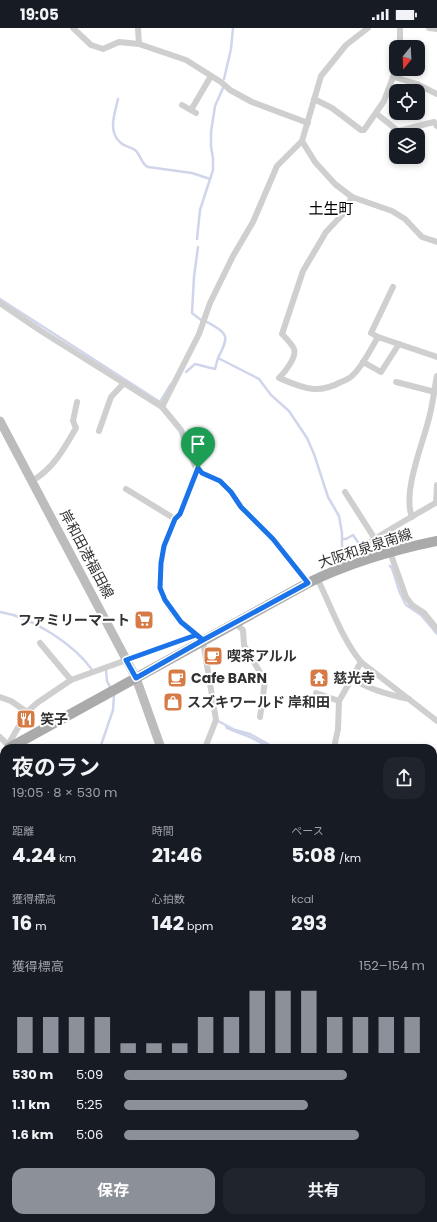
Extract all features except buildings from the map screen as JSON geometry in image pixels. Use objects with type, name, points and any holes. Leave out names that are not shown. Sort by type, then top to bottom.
[{"type":"main road","name":"大阪和泉泉南線","points":[[15,744],[136,678],[200,638],[235,623],[313,580],[341,568],[390,552],[437,542]]},
{"type":"street","points":[[73,28],[91,45],[103,48],[119,42],[138,44],[186,60],[230,90],[252,102],[308,123]]},
{"type":"street","points":[[138,28],[138,44]]},
{"type":"street","points":[[162,407],[199,334],[210,303],[233,256],[253,222],[277,166],[302,141],[321,76],[346,45],[368,28]]},
{"type":"street","points":[[400,28],[400,40]]},
{"type":"street","points":[[429,28],[437,29]]},
{"type":"street","points":[[182,105],[194,112],[211,76]]},
{"type":"street","points":[[314,99],[332,108],[361,130],[364,130],[377,114],[394,77],[417,84],[437,94]]},
{"type":"street","points":[[377,114],[398,131],[436,122]]},
{"type":"street","points":[[302,141],[315,162],[335,184],[352,197],[392,211],[405,219],[422,237],[437,242]]},
{"type":"street","points":[[352,197],[343,214],[326,232],[303,271],[282,334],[294,350],[295,356],[280,378],[317,390],[337,384],[352,377],[378,337]]},
{"type":"street","points":[[393,287],[371,333],[378,337],[437,357]]},
{"type":"street","points":[[0,303],[41,331],[162,407],[181,430],[192,460],[202,473],[220,481],[231,492],[241,507],[313,580],[335,617],[352,651],[361,662],[437,721]]},
{"type":"street","points":[[363,362],[381,372],[399,344]]},
{"type":"street","points":[[412,517],[409,511],[413,474],[428,421],[437,376]]},
{"type":"street","points":[[396,382],[434,392]]},
{"type":"street","points":[[99,431],[111,397],[124,383]]},
{"type":"street","points":[[32,481],[41,476],[56,460],[76,428],[72,421],[77,402]]},
{"type":"street","name":"岸和田港福田線","points":[[0,421],[136,678],[160,744]]},
{"type":"street","points":[[198,468],[180,514],[175,519],[164,546],[161,563],[160,588],[165,600],[173,612],[181,622],[200,638],[216,720],[207,744]]},
{"type":"street","points":[[341,568],[342,561],[375,539],[436,503],[437,485]]},
{"type":"street","points":[[126,488],[175,519]]},
{"type":"street","points":[[345,492],[375,539]]},
{"type":"street","points":[[390,552],[406,598],[412,605],[424,613],[437,629]]},
{"type":"street","points":[[235,623],[243,630],[244,645],[265,681],[260,716]]},
{"type":"street","points":[[10,744],[27,712],[37,703],[71,680],[126,660],[200,638]]},
{"type":"street","points":[[40,643],[71,680]]},
{"type":"street","points":[[335,744],[338,729],[339,701],[361,662]]},
{"type":"street","points":[[352,678],[360,684],[410,700]]},
{"type":"street","points":[[316,693],[339,701]]},
{"type":"street","points":[[0,697],[11,701],[27,712]]},
{"type":"waterway","points":[[224,79],[231,49],[233,28]]},
{"type":"waterway","points":[[197,239],[200,210],[213,170],[211,132],[215,106],[223,88]]},
{"type":"waterway","points":[[118,99],[113,122],[114,133],[117,139],[139,154],[142,162],[146,166],[192,173],[210,179]]},
{"type":"waterway","points":[[198,247],[194,277],[192,313],[201,320]]},
{"type":"waterway","points":[[0,299],[160,402],[171,384]]},
{"type":"waterway","points":[[207,322],[219,329],[225,336],[224,344],[218,358],[259,379],[271,395],[289,411],[307,438],[314,454],[328,497],[339,516],[342,533],[342,547],[344,552]]},
{"type":"waterway","points":[[186,372],[195,364],[215,369],[218,358]]},
{"type":"waterway","points":[[342,539],[346,539],[353,535],[360,545]]},
{"type":"waterway","points":[[390,566],[406,605],[421,615],[437,634]]},
{"type":"waterway","points":[[0,612],[25,620],[51,633],[75,651],[93,671]]},
{"type":"waterway","points":[[106,670],[107,681],[110,687]]},
{"type":"waterway","points":[[101,744],[113,710],[114,695]]},
{"type":"waterway","points":[[218,721],[235,730],[250,734],[268,744]]},
{"type":"waterway","points":[[226,726],[227,728],[263,744]]},
{"type":"place","name":"ファミリーマート","points":[[144,620]]},
{"type":"place","name":"喫茶アルル","points":[[213,656]]},
{"type":"place","name":"Cafe BARN","points":[[177,678]]},
{"type":"place","name":"慈光寺","points":[[319,678]]},
{"type":"place","name":"スズキワールド 岸和田","points":[[173,702]]},
{"type":"place","name":"笑子","points":[[26,719]]},
{"type":"district","name":"土生町","points":[[331,209]]},
{"type":"route","points":[[198,468],[180,514],[175,519],[164,546],[161,563],[160,588],[165,600],[181,622],[203,640],[136,678],[126,660],[196,635],[203,640],[308,583],[273,539],[241,507],[231,492],[220,481],[202,473],[198,468]]}]
